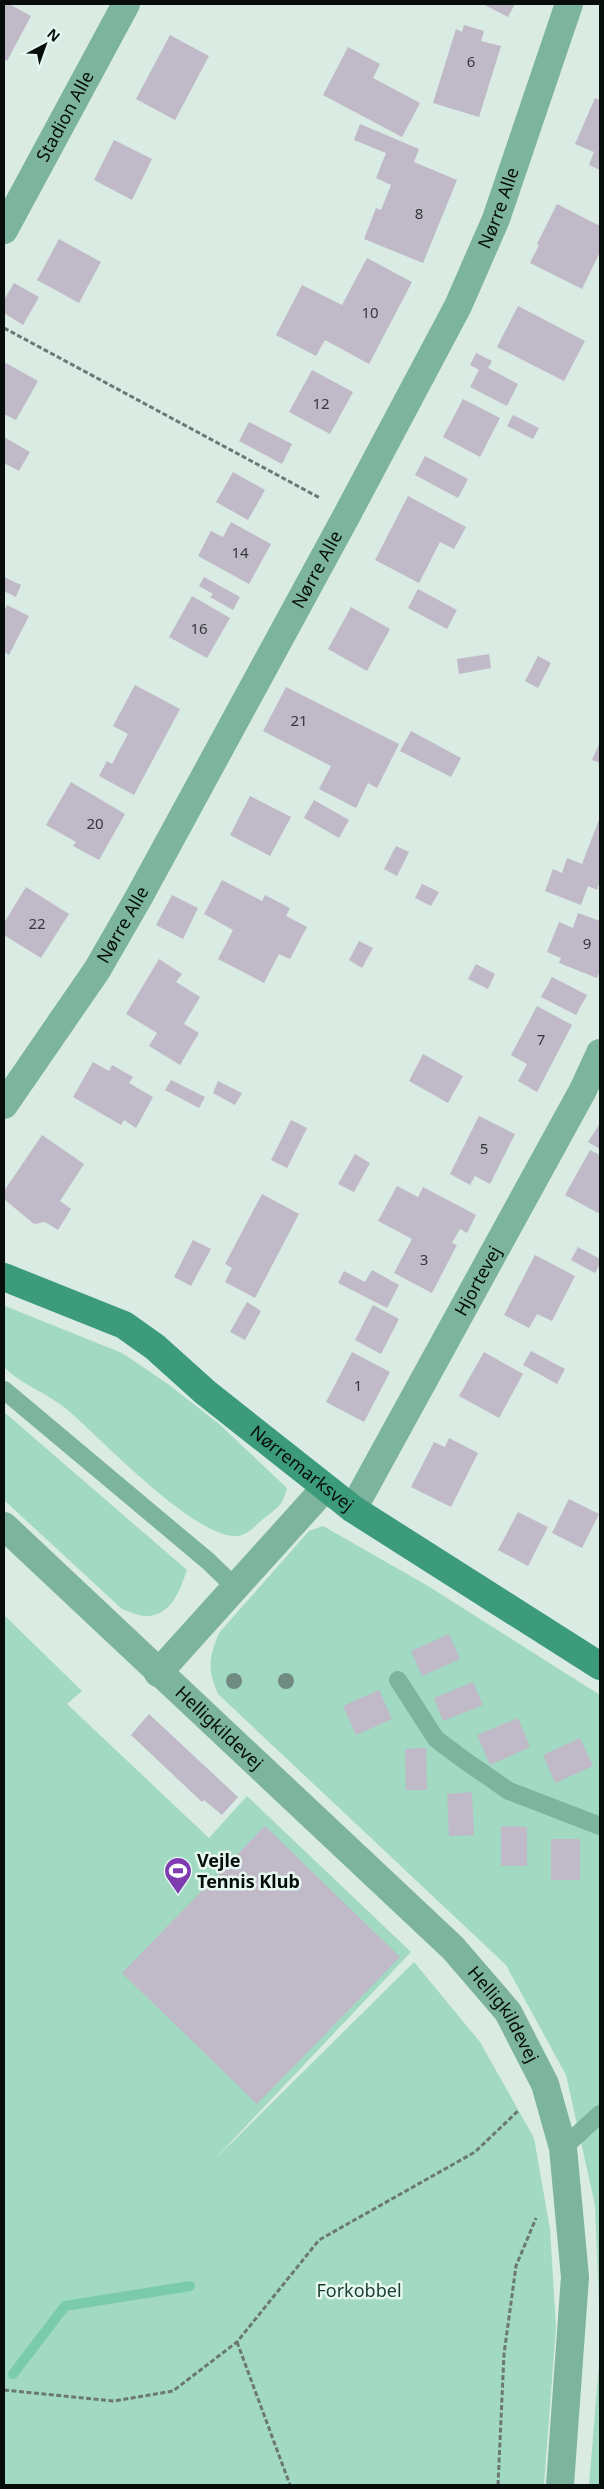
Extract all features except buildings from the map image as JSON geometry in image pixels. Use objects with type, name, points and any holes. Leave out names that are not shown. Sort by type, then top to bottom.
[{"type":"street","name":"Stadion Alle","points":[[4,230],[126,4]]},
{"type":"street","name":"Nørre Alle","points":[[4,1105],[101,961],[348,513],[458,306],[492,227],[569,4]]},
{"type":"street","name":"Hjortevej","points":[[354,1509],[583,1090],[600,1053]]},
{"type":"street","name":"Nørremarksvej","points":[[4,1277],[124,1325],[155,1347],[205,1392],[354,1509],[600,1666]]},
{"type":"street","name":"Helligkildevej","points":[[158,1673],[325,1488]]},
{"type":"street","name":"Helligkildevej","points":[[4,1526],[158,1673],[453,1948],[508,2012],[545,2084],[563,2148],[575,2277],[560,2485]]},
{"type":"lane","points":[[4,1390],[208,1561],[235,1587]]},
{"type":"lane","points":[[398,1680],[436,1739],[464,1760],[509,1791],[600,1826]]},
{"type":"lane","points":[[563,2148],[600,2114]]},
{"type":"path","points":[[4,328],[348,513]]},
{"type":"path","points":[[4,2390],[114,2401],[173,2391],[237,2342],[319,2240],[476,2152],[545,2084]]},
{"type":"path","points":[[498,2485],[504,2354],[516,2266],[538,2214]]},
{"type":"path","points":[[237,2342],[290,2485]]},
{"type":"green space","points":[[5,1306],[122,1353],[168,1384],[219,1424],[287,1488],[281,1503],[251,1530],[237,1536],[219,1533],[198,1522],[174,1505],[70,1412],[11,1374],[4,1367]]},
{"type":"green space","points":[[4,1412],[187,1570],[173,1601],[162,1612],[145,1616],[122,1609],[4,1500]]},
{"type":"green space","points":[[323,1526],[428,1586],[600,1695],[600,2326],[595,2205],[566,2075],[506,1965],[218,1694],[214,1685],[211,1656],[219,1633],[309,1531]]},
{"type":"green space","name":"Forkobbel","points":[[4,1615],[82,1691],[67,1704],[209,1838],[247,1796],[411,1952],[210,2164],[414,1962],[480,2042],[534,2138],[550,2229],[556,2327],[544,2485],[4,2485]]},
{"type":"green space","points":[[600,2352],[600,2485],[589,2485]]},
{"type":"waterway","points":[[13,2374],[65,2306],[190,2286]]},
{"type":"place","name":"Vejle Tennis Klub","points":[[178,1895]]}]
